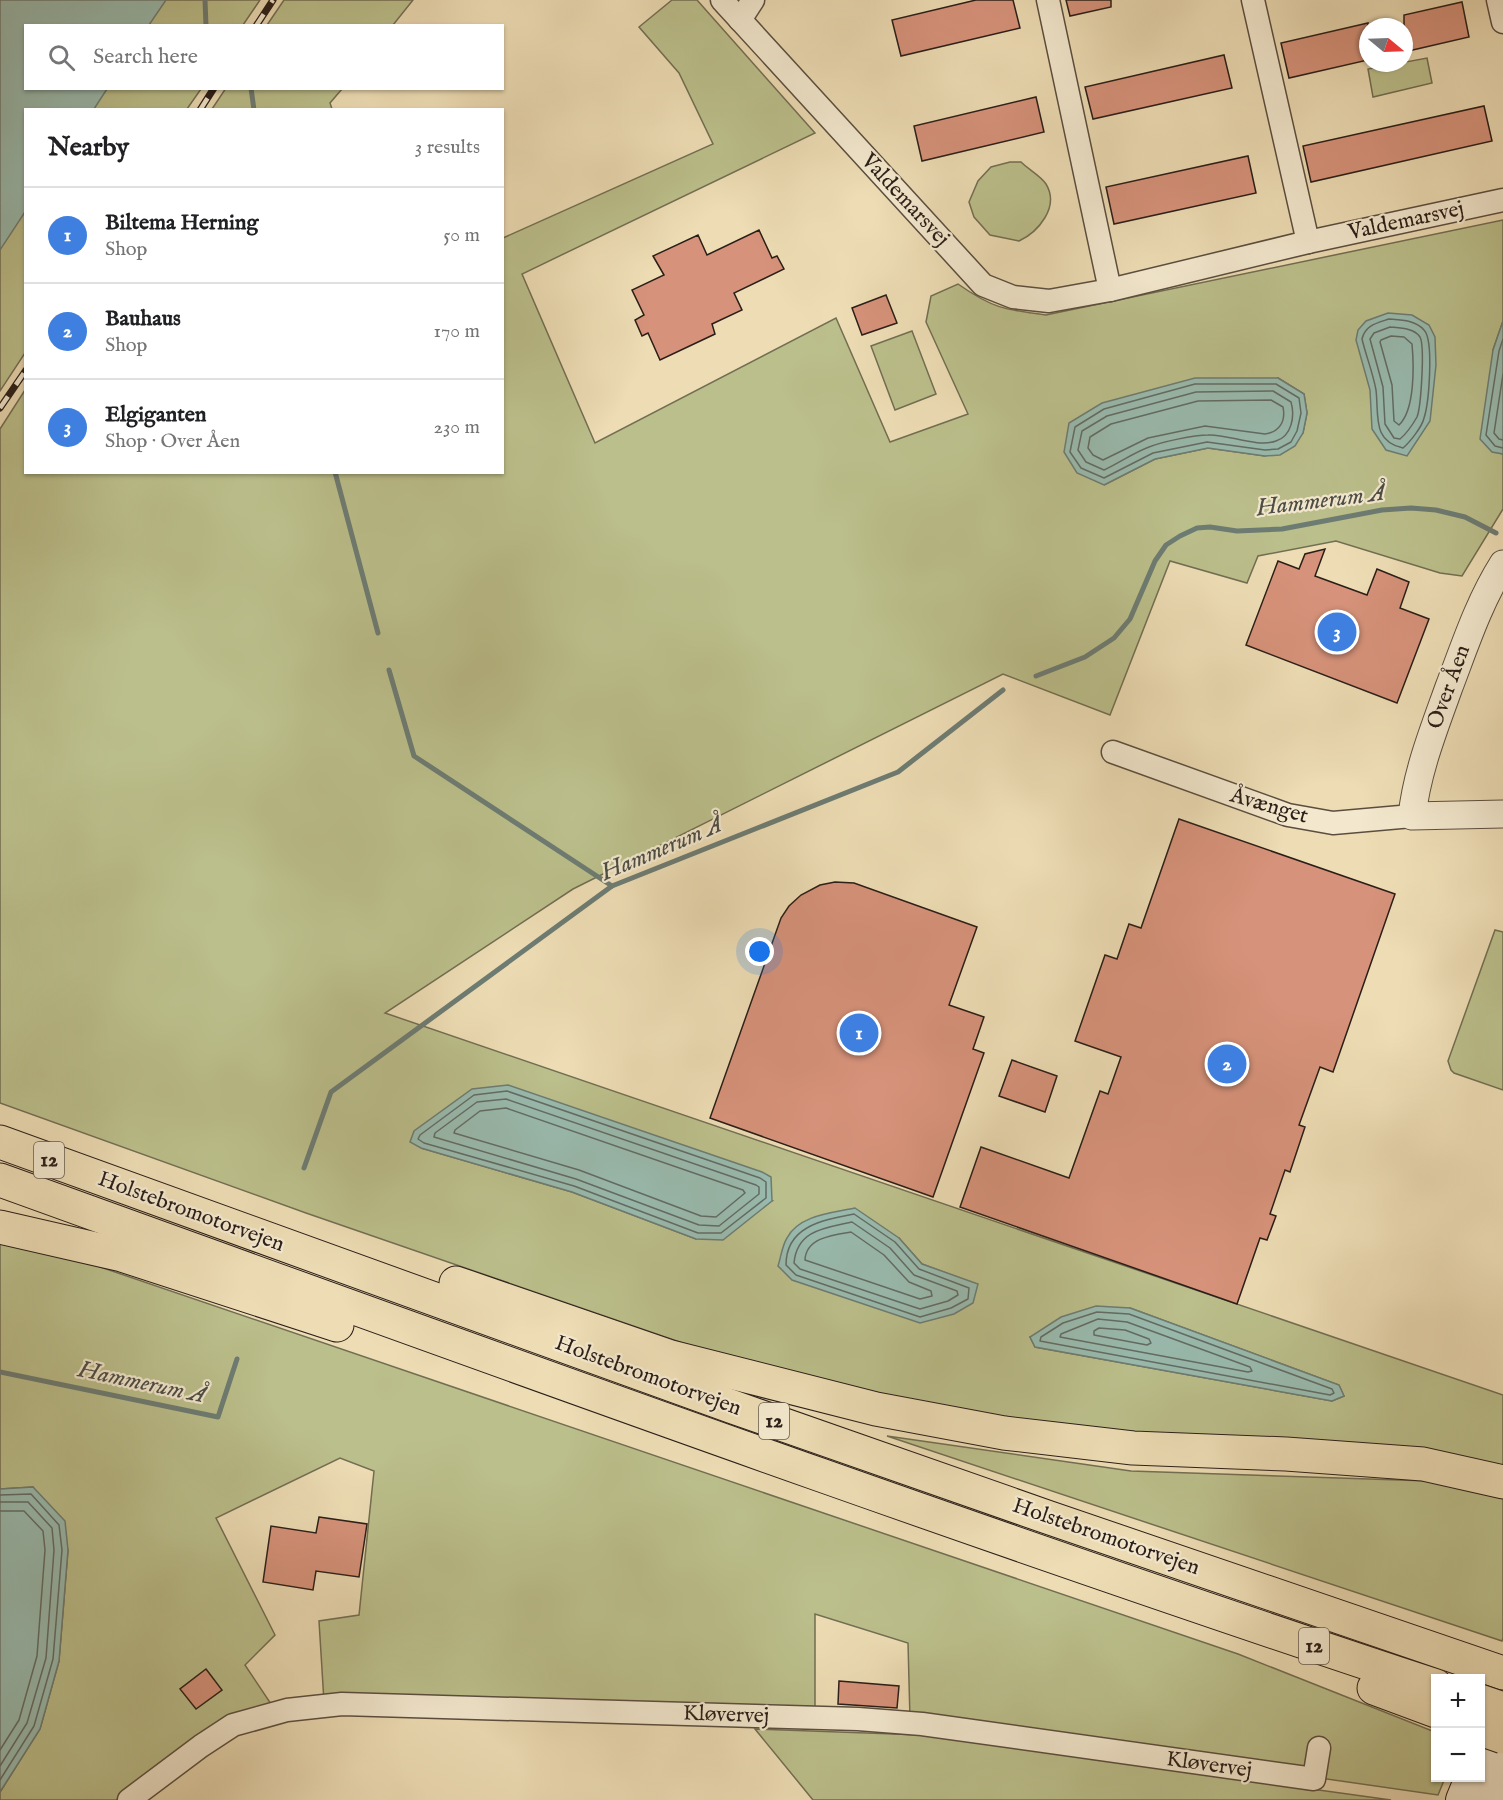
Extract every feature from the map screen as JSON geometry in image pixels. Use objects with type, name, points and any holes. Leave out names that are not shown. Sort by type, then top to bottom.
[{"type":"highway","name":"Holstebromotorvejen","points":[[0,1142],[767,1419],[1503,1673]]},
{"type":"highway","points":[[98,1178],[194,1194],[671,1357],[876,1409],[1004,1433],[1133,1448],[1286,1454],[1423,1464],[1503,1482]]},
{"type":"highway","name":"Holstebromotorvejen","points":[[0,1180],[731,1443],[1192,1605],[1296,1659],[1431,1701]]},
{"type":"highway","points":[[0,1227],[122,1255],[627,1422],[731,1443]]},
{"type":"highway","points":[[1485,1703],[1503,1708]]},
{"type":"highway","points":[[1485,1731],[1503,1737]]},
{"type":"main road","points":[[1485,1743],[1503,1699]]},
{"type":"main road","points":[[1486,1800],[1503,1758]]},
{"type":"main road","points":[[1462,1800],[1469,1782]]},
{"type":"street","name":"Valdemarsvej","points":[[722,0],[983,285],[1013,297],[1049,301],[1110,290],[1308,242],[1503,200]]},
{"type":"street","points":[[740,20],[753,0]]},
{"type":"street","points":[[1048,0],[1110,290]]},
{"type":"street","points":[[1253,0],[1308,242]]},
{"type":"street","points":[[1498,0],[1503,22]]},
{"type":"street","name":"Over Åen","points":[[1412,816],[1414,795],[1424,756],[1471,628],[1503,564]]},
{"type":"street","name":"Åvænget","points":[[1113,752],[1288,815],[1333,822],[1412,816],[1503,814]]},
{"type":"street","name":"Kløvervej","points":[[129,1800],[233,1725],[286,1710],[342,1704],[858,1719],[922,1724],[1314,1779],[1319,1748]]},
{"type":"green space","points":[[0,0],[260,0],[244,24],[24,24],[24,90],[200,90],[188,108],[24,108],[24,355],[0,391]]},
{"type":"green space","points":[[284,0],[413,0],[394,24],[268,24]]},
{"type":"green space","points":[[672,0],[697,0],[815,133],[522,274],[595,443],[836,318],[890,442],[968,414],[926,322],[931,296],[958,284],[999,307],[1046,315],[1503,220],[1503,321],[1493,350],[1492,451],[1503,454],[1503,509],[1462,576],[1440,573],[1336,541],[1258,556],[1247,583],[1170,561],[1110,715],[1003,674],[573,889],[385,1013],[1503,1395],[1503,1468],[1126,1433],[872,1396],[700,1349],[306,1213],[0,1103],[0,429],[24,392],[24,474],[504,474],[504,238],[713,144],[679,73],[639,27]],"holes":[[[1278,378],[1304,394],[1307,413],[1303,433],[1265,456],[1208,448],[1155,459],[1104,485]],[[421,1148],[772,1201],[696,1239],[572,1192]],[[899,1238],[922,1264],[978,1285],[792,1280]],[[1130,1308],[1339,1385],[1344,1396],[1332,1401],[1035,1347],[1030,1337]]]},
{"type":"green space","points":[[1427,58],[1432,83],[1373,97],[1369,72],[1413,72],[1413,61]]},
{"type":"green space","points":[[225,90],[341,90],[330,103],[332,108],[213,108]]},
{"type":"green space","points":[[1010,162],[1021,162],[1038,175],[1050,193],[1049,210],[1045,218],[1033,232],[1019,241],[990,235],[974,217],[969,202],[978,181],[991,167]]},
{"type":"green space","points":[[912,331],[936,394],[895,410],[871,346]]},
{"type":"green space","points":[[1495,930],[1503,932],[1503,1090],[1454,1073],[1448,1061]]},
{"type":"green space","points":[[0,1243],[65,1255],[1238,1654],[1431,1730],[1431,1782],[1443,1782],[1438,1795],[910,1719],[908,1643],[815,1614],[815,1708],[324,1702],[319,1621],[359,1615],[374,1471],[340,1458],[216,1518],[275,1635],[245,1665],[271,1704],[191,1744],[116,1800],[0,1800],[0,1792],[40,1729],[59,1661],[68,1550],[33,1487],[0,1489]]},
{"type":"green space","points":[[887,1436],[1131,1471],[1430,1481],[1503,1498],[1503,1638],[1502,1641]]},
{"type":"green space","points":[[755,1729],[922,1735],[1391,1800],[813,1800]]},
{"type":"water","points":[[0,0],[166,0],[150,24],[24,24],[24,90],[106,90],[95,108],[24,108],[24,214],[0,250]]},
{"type":"water","points":[[1388,313],[1412,315],[1429,325],[1435,337],[1436,365],[1430,421],[1407,456],[1386,450],[1372,429],[1370,390],[1356,340],[1358,330],[1366,321]]},
{"type":"water","points":[[1503,321],[1503,454],[1492,452],[1480,439],[1493,350]]},
{"type":"water","points":[[1195,378],[1278,378],[1304,394],[1307,413],[1303,433],[1295,446],[1280,455],[1265,456],[1208,448],[1155,459],[1104,485],[1077,473],[1064,452],[1069,423],[1102,403]]},
{"type":"water","points":[[508,1085],[762,1172],[771,1177],[772,1201],[723,1240],[696,1239],[572,1192],[421,1148],[410,1142],[414,1131],[472,1089]]},
{"type":"water","points":[[855,1208],[899,1238],[922,1264],[978,1284],[973,1303],[954,1314],[920,1323],[792,1280],[778,1266],[785,1241],[799,1224],[817,1216]]},
{"type":"water","points":[[1096,1306],[1130,1308],[1339,1385],[1344,1396],[1332,1401],[1035,1347],[1030,1337],[1061,1317]]},
{"type":"water","points":[[33,1487],[65,1521],[68,1550],[59,1661],[40,1729],[0,1792],[0,1489]]},
{"type":"building","points":[[976,0],[1013,0],[1020,28],[901,56],[892,20]]},
{"type":"building","points":[[1066,0],[1111,0],[1111,7],[1070,16]]},
{"type":"building","points":[[1462,2],[1469,37],[1413,50],[1413,18],[1404,18],[1404,15]]},
{"type":"building","points":[[1359,25],[1359,62],[1289,78],[1281,43]]},
{"type":"building","points":[[1224,55],[1232,88],[1093,119],[1085,87]]},
{"type":"building","points":[[1036,97],[1044,132],[922,161],[914,126]]},
{"type":"building","points":[[1484,106],[1492,141],[1311,182],[1303,146]]},
{"type":"building","points":[[1248,156],[1256,193],[1114,224],[1106,187]]},
{"type":"building","points":[[759,230],[772,258],[777,256],[784,269],[734,293],[742,310],[712,324],[715,334],[660,360],[648,333],[642,336],[635,320],[644,315],[632,290],[664,275],[653,256],[698,235],[707,255]]},
{"type":"building","points":[[886,295],[897,323],[862,335],[852,308]]},
{"type":"building","points":[[1325,549],[1315,576],[1367,595],[1377,569],[1409,582],[1400,608],[1429,619],[1397,703],[1246,645],[1278,561],[1299,569],[1305,554]]},
{"type":"building","points":[[1179,819],[1395,894],[1333,1072],[1320,1067],[1299,1125],[1305,1127],[1290,1172],[1285,1170],[1270,1214],[1276,1216],[1267,1240],[1260,1238],[1237,1304],[960,1207],[981,1147],[1069,1178],[1100,1091],[1108,1094],[1121,1057],[1075,1041],[1105,955],[1117,959],[1129,924],[1141,928]]},
{"type":"building","points":[[835,882],[854,883],[977,927],[949,1005],[984,1017],[973,1049],[984,1053],[933,1197],[710,1118],[781,918],[789,906],[801,895],[820,885]]},
{"type":"building","points":[[1012,1060],[1057,1076],[1045,1112],[999,1096]]},
{"type":"building","points":[[319,1517],[367,1524],[359,1577],[316,1571],[313,1590],[263,1582],[271,1526],[316,1533]]},
{"type":"building","points":[[206,1669],[222,1690],[196,1709],[180,1689]]},
{"type":"building","points":[[839,1681],[899,1686],[897,1708],[838,1704]]},
{"type":"waterway","points":[[205,0],[206,24]]},
{"type":"waterway","points":[[251,90],[254,108]]},
{"type":"waterway","points":[[336,474],[378,633]]},
{"type":"waterway","name":"Hammerum Å","points":[[1036,676],[1085,657],[1114,638],[1130,619],[1155,561],[1166,545],[1197,528],[1210,527],[1237,531],[1282,529],[1382,510],[1411,508],[1436,510],[1465,517],[1496,533]]},
{"type":"waterway","points":[[389,670],[414,756],[612,886]]},
{"type":"waterway","name":"Hammerum Å","points":[[304,1168],[331,1092],[612,886],[898,772],[1003,690]]},
{"type":"waterway","name":"Hammerum Å","points":[[0,1372],[218,1417],[237,1359]]},
{"type":"railway","points":[[257,24],[273,0]]},
{"type":"railway","points":[[201,108],[213,90]]},
{"type":"railway","points":[[0,408],[24,373]]},
{"type":"place","name":"Elgiganten","points":[[1337,632]]},
{"type":"place","name":"Biltema Herning","points":[[859,1033]]},
{"type":"place","name":"Bauhaus","points":[[1227,1064]]}]
